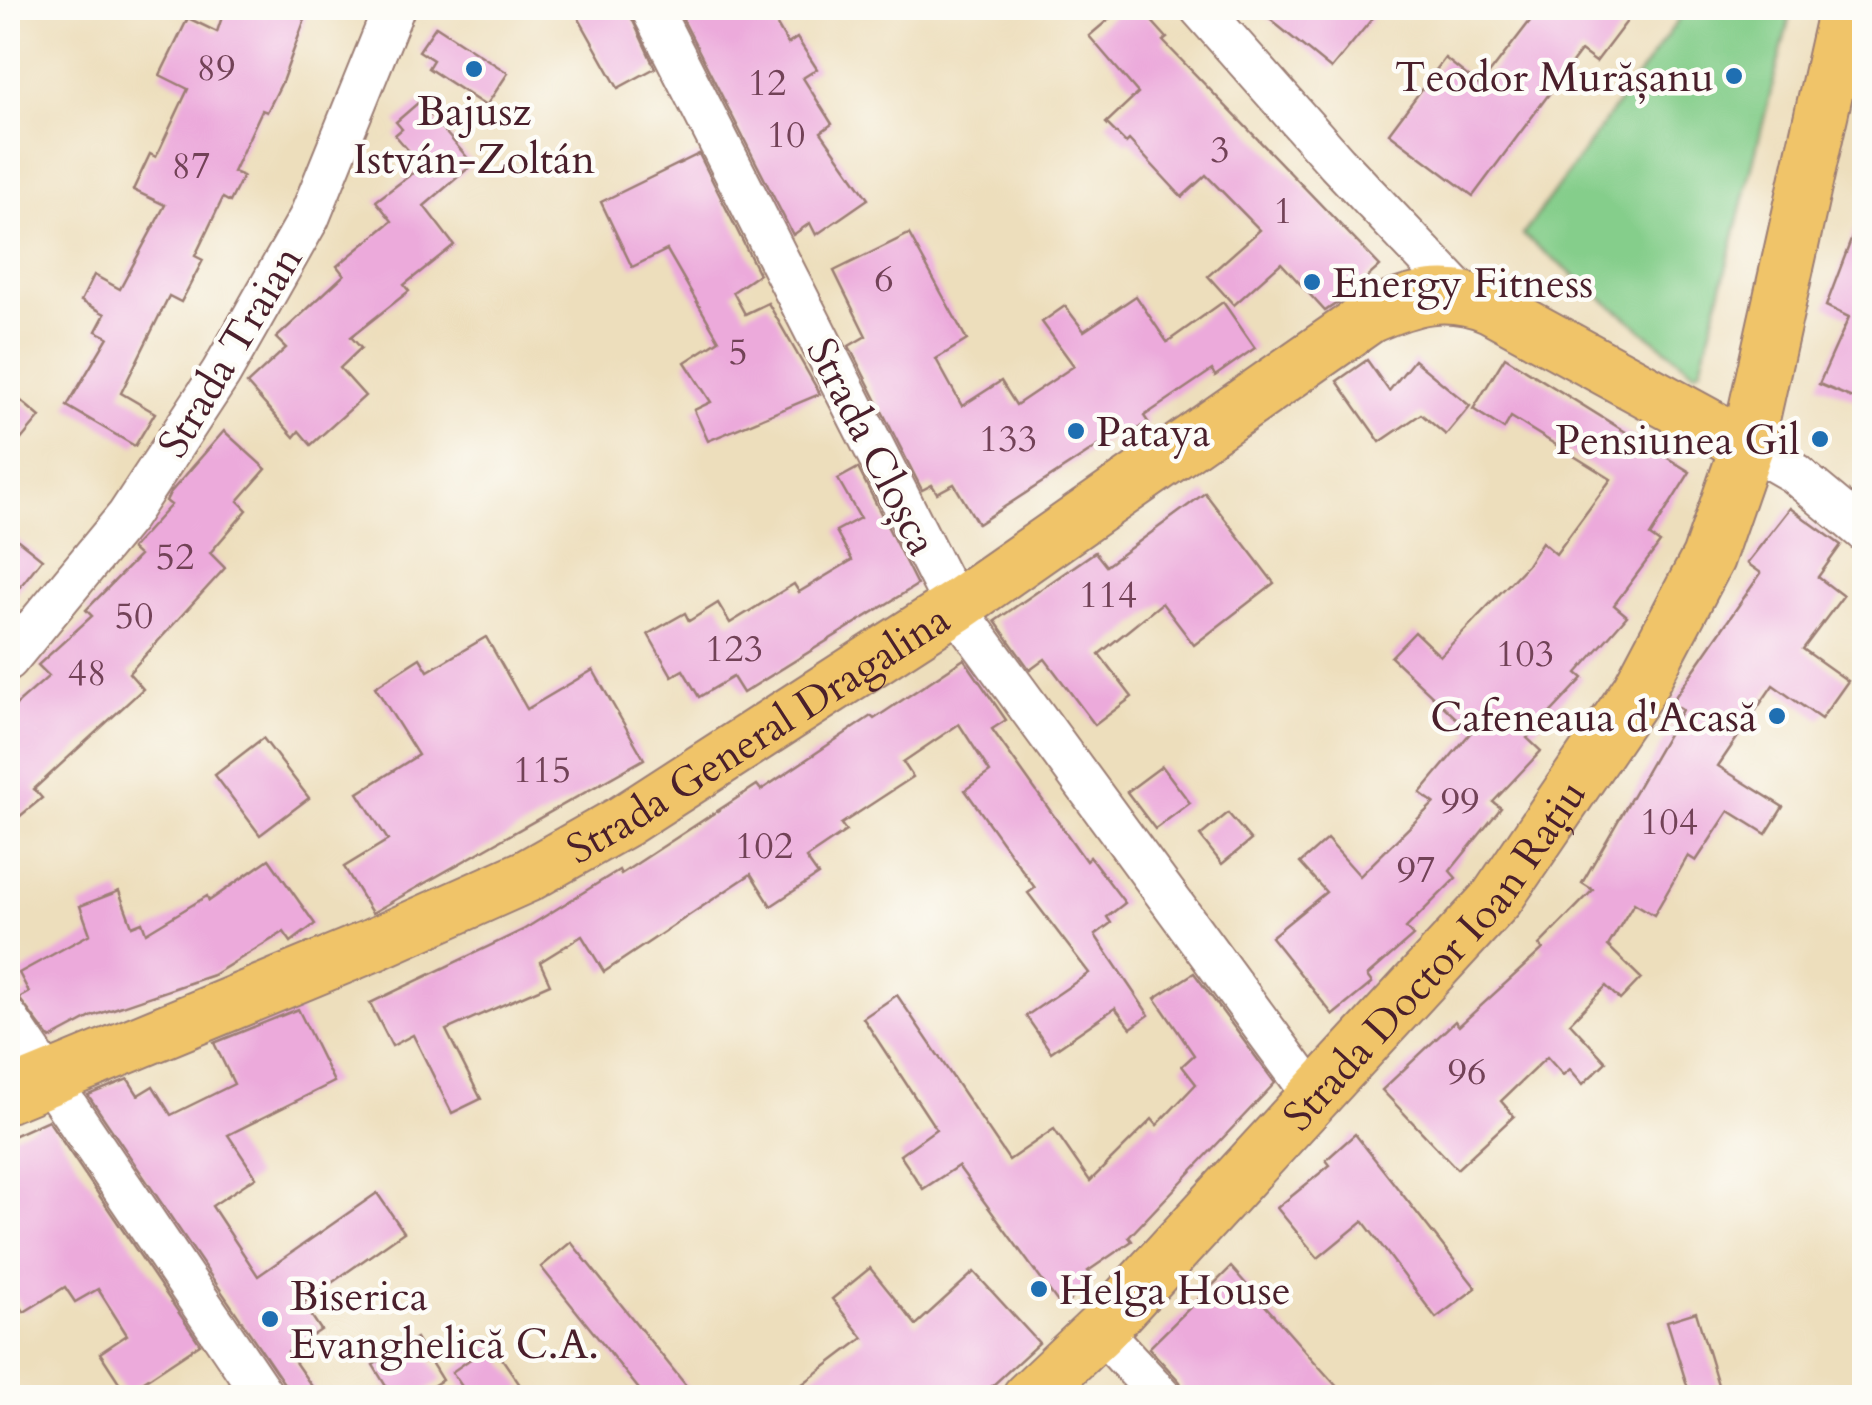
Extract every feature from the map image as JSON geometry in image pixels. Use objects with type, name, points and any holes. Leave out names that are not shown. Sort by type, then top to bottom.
[{"type":"main road","name":"Strada Doctor Ioan Rațiu","points":[[1028,1398],[1100,1330],[1497,898],[1634,697],[1708,558],[1747,446],[1845,8]]},
{"type":"main road","name":"Strada General Dragalina","points":[[28,1087],[336,961],[526,876],[624,821],[955,607],[1369,317],[1432,294],[1462,295]]},
{"type":"main road","points":[[1462,295],[1747,446]]},
{"type":"street","name":"Strada Traian","points":[[8,660],[127,516],[221,372],[310,218],[394,8]]},
{"type":"street","name":"Strada Cloșca","points":[[651,8],[955,607],[1316,1099]]},
{"type":"street","points":[[1214,13],[1336,164],[1462,295]]},
{"type":"street","points":[[1747,446],[1794,473],[1864,531]]},
{"type":"street","points":[[8,1019],[28,1087],[265,1398]]},
{"type":"street","points":[[1100,1330],[1163,1398]]},
{"type":"green space","points":[[1687,8],[1792,8],[1701,368],[1695,372],[1523,235]]},
{"type":"building","points":[[225,8],[309,8],[282,82],[267,112],[262,110],[233,172],[243,176],[230,202],[223,198],[195,256],[203,260],[181,302],[169,296],[121,393],[155,413],[135,446],[67,406],[108,337],[96,331],[105,314],[81,301],[94,275],[120,289],[165,205],[133,190],[150,154],[156,157],[188,89],[160,75],[188,18],[217,32]]},
{"type":"building","points":[[573,8],[627,8],[655,68],[618,88]]},
{"type":"building","points":[[677,8],[767,8],[788,44],[797,38],[817,69],[803,78],[832,124],[821,132],[868,199],[816,235],[810,223],[793,235]]},
{"type":"building","points":[[1122,8],[1140,8],[1167,38],[1163,41],[1380,266],[1343,299],[1325,311],[1281,263],[1234,305],[1208,276],[1260,230],[1206,175],[1182,197],[1129,140],[1126,143],[1106,123],[1138,93],[1089,36]]},
{"type":"building","points":[[1256,8],[1359,8],[1372,19],[1331,69]]},
{"type":"building","points":[[1540,8],[1637,8],[1596,62],[1581,51],[1473,196],[1389,133],[1445,58],[1480,86]]},
{"type":"building","points":[[436,26],[508,73],[486,106],[428,68],[433,60],[419,51]]},
{"type":"building","points":[[419,102],[473,164],[424,206],[454,245],[404,285],[409,291],[351,337],[361,348],[340,368],[365,396],[311,445],[299,431],[294,437],[247,384],[286,348],[276,338],[344,275],[337,266],[392,221],[376,201],[422,166],[395,135],[402,129],[396,122]]},
{"type":"building","points":[[699,154],[759,274],[733,292],[745,314],[768,303],[820,394],[708,441],[694,410],[711,402],[685,362],[719,340],[667,250],[632,267],[601,202]]},
{"type":"building","points":[[1862,211],[1864,383],[1857,400],[1819,384],[1849,317],[1826,306]]},
{"type":"building","points":[[909,234],[967,340],[936,359],[962,406],[1001,381],[1016,405],[1074,366],[1042,322],[1065,306],[1084,331],[1136,296],[1167,342],[1223,302],[1255,348],[1215,376],[1212,370],[1144,416],[1148,422],[1125,438],[1120,432],[978,524],[954,484],[937,493],[932,485],[922,490],[849,346],[866,336],[834,271]]},
{"type":"building","points":[[1505,357],[1690,472],[1650,536],[1660,543],[1614,605],[1627,616],[1577,673],[1583,678],[1527,738],[1541,751],[1493,802],[1501,808],[1450,871],[1456,878],[1406,928],[1413,936],[1367,976],[1372,983],[1333,1015],[1271,937],[1326,892],[1300,863],[1327,839],[1360,876],[1434,803],[1420,793],[1471,732],[1391,657],[1415,632],[1440,656],[1527,565],[1542,542],[1556,554],[1611,479],[1511,417],[1504,429],[1473,409]]},
{"type":"building","points":[[1367,360],[1389,391],[1414,360],[1470,406],[1446,435],[1421,414],[1380,442],[1337,381]]},
{"type":"building","points":[[8,390],[40,417],[8,455]]},
{"type":"building","points":[[224,431],[266,469],[238,501],[247,510],[210,553],[225,568],[129,673],[143,689],[34,789],[42,798],[8,826],[8,712],[49,676],[38,665],[92,616],[86,610],[139,556],[131,549],[171,505],[166,501],[170,493]]},
{"type":"building","points":[[858,468],[917,585],[743,693],[733,677],[699,697],[683,670],[672,676],[648,634],[685,613],[689,621],[718,603],[730,623],[794,584],[799,592],[852,560],[836,531],[860,518],[838,479]]},
{"type":"building","points":[[1205,493],[1274,583],[1194,645],[1162,603],[1099,654],[1132,697],[1095,725],[1045,659],[1030,670],[995,621],[1095,552],[1106,566]]},
{"type":"building","points":[[1790,508],[1841,545],[1818,577],[1843,596],[1803,649],[1848,681],[1821,719],[1773,685],[1718,766],[1783,807],[1766,834],[1729,811],[1696,861],[1688,856],[1654,915],[1634,903],[1608,946],[1641,978],[1620,1000],[1606,986],[1570,1023],[1606,1062],[1583,1084],[1570,1069],[1563,1075],[1547,1057],[1501,1101],[1514,1116],[1457,1169],[1382,1090],[1455,1021],[1459,1026],[1543,949],[1539,945],[1593,890],[1582,883],[1682,710],[1671,703],[1761,573],[1747,563]]},
{"type":"building","points":[[8,532],[42,559],[8,602]]},
{"type":"building","points":[[486,637],[527,709],[593,670],[644,759],[372,913],[344,867],[388,840],[358,793],[418,755],[375,687],[420,658],[428,671]]},
{"type":"building","points":[[964,659],[1006,720],[992,729],[1086,861],[1090,857],[1125,903],[1107,917],[1111,923],[1095,935],[1149,1015],[1131,1028],[1115,1008],[1051,1052],[1026,1016],[1089,973],[1028,893],[1035,888],[965,790],[990,772],[959,724],[903,762],[913,777],[841,824],[846,831],[806,858],[818,875],[771,906],[751,874],[604,972],[582,936],[540,962],[550,984],[446,1030],[481,1099],[452,1113],[413,1035],[392,1046],[370,1003],[523,930],[619,870],[621,874],[757,785],[761,790]]},
{"type":"building","points":[[263,738],[309,798],[260,835],[215,775]]},
{"type":"building","points":[[1162,766],[1190,803],[1155,829],[1127,792]]},
{"type":"building","points":[[1228,813],[1251,840],[1222,864],[1200,836]]},
{"type":"building","points":[[269,859],[315,924],[291,942],[284,932],[213,975],[93,1016],[50,1039],[19,998],[29,992],[19,973],[90,934],[80,906],[119,891],[132,926],[142,922],[146,933],[207,896],[209,901]]},
{"type":"building","points":[[1194,973],[1275,1083],[1129,1237],[1132,1241],[1088,1271],[1094,1279],[1062,1308],[958,1166],[923,1189],[900,1155],[936,1129],[863,1018],[897,995],[1009,1160],[1054,1129],[1090,1181],[1152,1119],[1157,1125],[1196,1084],[1182,1066],[1194,1055],[1155,998]]},
{"type":"building","points":[[298,1009],[334,1082],[228,1135],[256,1177],[212,1206],[258,1276],[377,1193],[404,1232],[303,1303],[321,1330],[288,1352],[320,1398],[289,1398],[285,1385],[88,1095],[128,1079],[138,1095],[153,1086],[171,1115],[234,1084],[214,1043]]},
{"type":"building","points":[[48,1120],[200,1344],[126,1393],[100,1353],[127,1335],[98,1289],[75,1302],[65,1287],[24,1312],[8,1285],[8,1138]]},
{"type":"building","points":[[1355,1134],[1476,1288],[1436,1318],[1363,1221],[1318,1258],[1277,1208],[1330,1165],[1326,1160]]},
{"type":"building","points":[[571,1242],[696,1398],[646,1398],[541,1267]]},
{"type":"building","points":[[1231,1267],[1347,1398],[1186,1398],[1180,1382],[1149,1348]]},
{"type":"building","points":[[870,1268],[916,1325],[974,1272],[1039,1343],[979,1398],[784,1398],[863,1338],[832,1299]]},
{"type":"building","points":[[1696,1312],[1722,1398],[1691,1398],[1667,1321]]},
{"type":"building","points":[[416,1338],[442,1380],[414,1398],[393,1398],[373,1365]]},
{"type":"building","points":[[492,1344],[529,1398],[470,1398],[452,1372]]},
{"type":"place","name":"Bajusz István-Zoltán","points":[[474,69]]},
{"type":"place","name":"Teodor Murășanu","points":[[1734,76]]},
{"type":"place","name":"Energy Fitness","points":[[1312,282]]},
{"type":"place","name":"Pataya","points":[[1076,431]]},
{"type":"place","name":"Pensiunea Gil","points":[[1820,439]]},
{"type":"place","name":"Cafeneaua d'Acasă","points":[[1777,716]]},
{"type":"place","name":"Helga House","points":[[1039,1289]]},
{"type":"place","name":"Biserica Evanghelică C.A.","points":[[270,1319]]}]
